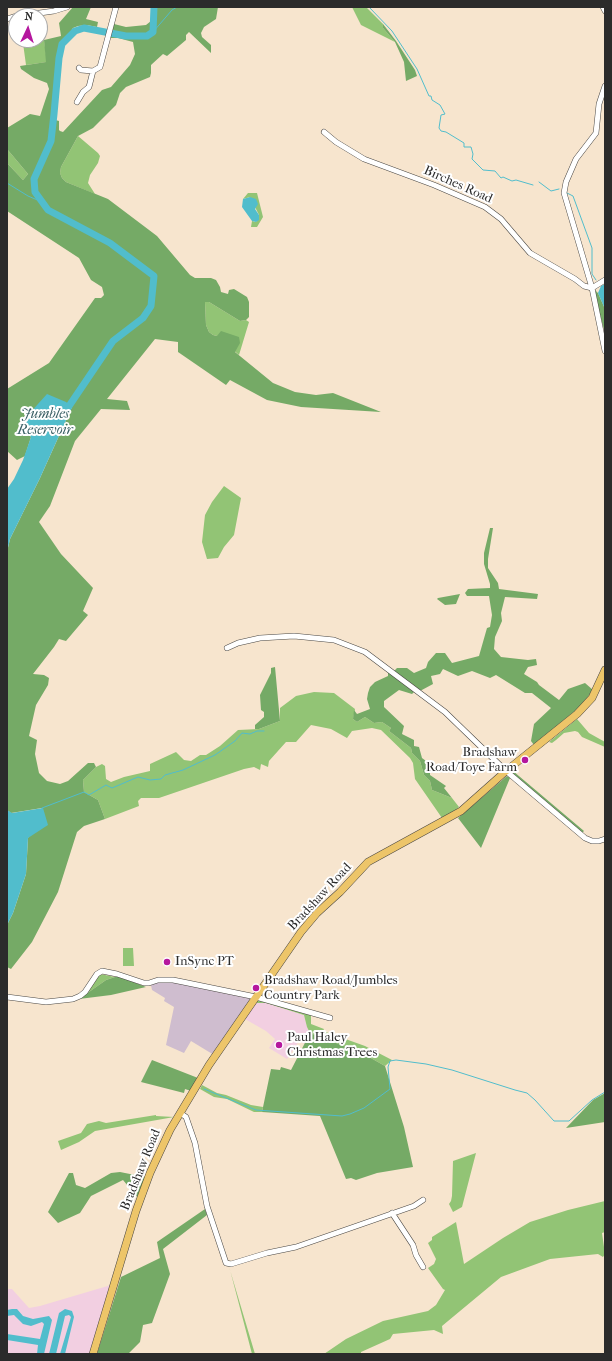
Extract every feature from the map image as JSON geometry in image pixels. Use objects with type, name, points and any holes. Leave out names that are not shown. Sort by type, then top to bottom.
[{"type":"main road","name":"Bradshaw Road","points":[[93,1354],[136,1211],[150,1173],[170,1130],[210,1065],[309,922],[368,862],[461,811],[506,771],[583,709],[595,692],[605,670]]},
{"type":"street","points":[[48,12],[67,7]]},
{"type":"street","points":[[79,68],[81,70],[94,70],[100,67],[116,7]]},
{"type":"street","points":[[604,7],[605,11]]},
{"type":"street","points":[[77,102],[83,92],[89,88],[94,70]]},
{"type":"street","points":[[605,86],[600,104],[596,133],[576,159],[564,190],[564,196],[592,288],[605,351]]},
{"type":"street","name":"Birches Road","points":[[324,132],[336,142],[364,159],[434,185],[484,207],[501,219],[530,253],[575,279],[584,286],[592,288]]},
{"type":"street","points":[[592,288],[605,280]]},
{"type":"street","points":[[227,648],[238,643],[260,638],[294,636],[334,640],[365,652],[446,712],[506,771],[585,838],[592,841],[605,839]]},
{"type":"street","points":[[7,997],[46,1002],[73,999],[85,992],[97,974],[102,971],[117,974],[144,983],[158,980],[173,980],[256,997],[330,1018]]},
{"type":"street","points":[[180,1113],[186,1117],[195,1143],[207,1206],[226,1262],[231,1264],[266,1253],[288,1249],[414,1206],[423,1200]]},
{"type":"street","points":[[392,1213],[413,1245],[423,1267]]},
{"type":"shaded area","points":[[159,982],[174,982],[251,998],[214,1055],[191,1041],[184,1053],[166,1045],[174,1007],[164,1001],[165,998],[152,990],[151,985]]},
{"type":"shaded area","points":[[256,1003],[266,1003],[304,1015],[310,1033],[305,1044],[299,1041],[287,1059],[269,1048],[275,1039],[266,1031],[245,1019]]},
{"type":"shaded area","points":[[111,1285],[89,1354],[7,1354],[7,1289],[12,1289],[29,1308]]},
{"type":"green space","points":[[73,7],[91,7],[86,19],[98,22],[97,27],[87,25],[73,28],[68,36],[60,43],[57,60],[52,119],[59,121],[59,130],[63,132],[102,90],[111,87],[130,65],[135,54],[133,42],[118,38],[110,38],[114,24],[126,27],[146,25],[156,17],[156,7],[218,7],[216,19],[204,27],[201,33],[202,37],[211,45],[211,53],[189,32],[186,35],[186,40],[167,56],[163,54],[151,65],[150,77],[126,87],[120,93],[116,105],[93,128],[78,136],[61,167],[60,173],[62,178],[66,182],[108,199],[157,236],[190,275],[195,278],[211,278],[216,280],[221,292],[228,294],[229,290],[234,289],[247,297],[249,302],[249,317],[246,320],[240,321],[209,302],[205,302],[206,325],[209,332],[213,335],[217,336],[221,331],[239,337],[240,343],[235,352],[273,383],[295,392],[316,395],[333,393],[381,412],[301,407],[267,400],[230,380],[226,385],[178,352],[178,342],[155,339],[107,399],[127,401],[130,410],[101,409],[75,441],[50,506],[39,522],[61,554],[93,588],[83,611],[88,615],[66,641],[59,639],[33,674],[44,675],[49,678],[48,685],[36,705],[29,736],[37,740],[35,754],[39,773],[47,781],[60,784],[68,781],[88,763],[94,763],[96,767],[83,780],[84,792],[98,800],[105,819],[84,826],[77,832],[58,892],[32,942],[11,969],[7,967],[7,925],[13,913],[26,874],[28,838],[42,808],[11,813],[7,810],[7,552],[10,539],[40,478],[72,407],[19,424],[31,437],[25,456],[17,460],[7,451],[7,389],[49,363],[95,298],[101,298],[104,295],[102,287],[91,280],[79,258],[7,211],[7,163],[23,180],[28,174],[7,149],[7,128],[30,114],[40,116],[49,89],[47,83],[34,78],[21,69],[20,66],[46,62],[45,48],[48,48],[48,39],[61,36],[59,23]]},
{"type":"green space","points":[[352,7],[366,7],[383,24],[383,28],[395,42],[361,25]]},
{"type":"green space","points":[[383,24],[415,70],[417,76],[406,81],[404,62],[395,42],[383,28]]},
{"type":"green space","points":[[24,48],[45,48],[47,62],[26,65]]},
{"type":"green space","points":[[78,136],[100,156],[98,163],[90,175],[88,183],[95,194],[66,182],[60,173],[61,167]]},
{"type":"green space","points":[[7,149],[28,174],[23,180],[7,163]]},
{"type":"green space","points":[[248,193],[257,193],[263,217],[257,227],[251,227],[252,221],[256,222],[259,215],[250,197],[243,199]]},
{"type":"green space","points":[[595,290],[598,293],[605,309],[605,342],[604,330]]},
{"type":"green space","points":[[205,302],[209,302],[240,321],[246,320],[249,322],[239,355],[217,336],[209,332],[206,325]]},
{"type":"green space","points":[[224,486],[241,498],[234,535],[224,547],[218,558],[207,559],[202,542],[205,515],[212,502]]},
{"type":"green space","points":[[490,528],[493,528],[488,568],[498,583],[499,589],[538,594],[537,599],[505,597],[501,613],[502,621],[495,637],[494,649],[501,657],[528,660],[536,659],[537,665],[528,667],[524,674],[537,682],[559,700],[568,689],[585,683],[593,690],[581,706],[534,745],[531,741],[534,724],[551,708],[532,693],[525,693],[496,675],[490,678],[472,671],[458,676],[443,669],[440,674],[431,676],[433,684],[420,691],[394,671],[397,668],[407,668],[414,673],[426,668],[428,662],[436,653],[445,653],[452,663],[479,656],[487,628],[490,627],[492,615],[489,596],[467,596],[465,593],[468,589],[490,588],[484,564],[484,553]]},
{"type":"green space","points":[[460,594],[456,604],[445,605],[437,599],[438,598]]},
{"type":"green space","points":[[275,667],[280,721],[259,729],[255,729],[255,725],[264,717],[264,712],[261,710],[260,695],[271,673],[271,668]]},
{"type":"green space","points":[[388,670],[415,691],[412,694],[399,690],[384,701],[384,707],[404,726],[402,734],[414,740],[414,746],[419,747],[422,758],[430,764],[430,775],[446,786],[444,788],[452,798],[432,790],[430,781],[424,775],[420,761],[412,753],[411,748],[389,731],[391,728],[382,722],[374,723],[365,717],[357,722],[353,719],[354,710],[357,714],[370,709],[367,699],[370,687],[375,682],[388,676]]},
{"type":"green space","points":[[314,692],[334,693],[355,709],[353,719],[357,722],[365,717],[374,723],[382,722],[391,728],[389,731],[411,748],[412,753],[420,761],[424,775],[430,781],[432,790],[452,798],[459,807],[453,813],[442,818],[415,779],[413,763],[410,758],[381,730],[372,728],[352,731],[347,738],[331,729],[311,725],[296,742],[286,742],[269,761],[268,767],[261,764],[260,770],[254,767],[244,769],[159,798],[141,798],[138,801],[139,806],[105,819],[98,800],[84,792],[83,780],[96,767],[102,764],[105,766],[106,779],[111,782],[124,777],[150,771],[150,764],[176,752],[184,760],[191,761],[200,755],[206,755],[220,746],[238,730],[259,729],[280,721],[280,708],[296,696]]},
{"type":"green space","points":[[577,719],[589,733],[605,742],[605,747],[582,737],[575,731],[564,733],[552,743],[549,742]]},
{"type":"green space","points":[[513,771],[584,831],[582,833],[510,773]]},
{"type":"green space","points":[[507,776],[510,778],[481,848],[458,818]]},
{"type":"green space","points":[[123,948],[133,948],[134,966],[123,966]]},
{"type":"green space","points":[[100,974],[115,977],[106,980],[82,997],[97,977]]},
{"type":"green space","points":[[121,977],[146,987],[111,995],[79,999],[106,980]]},
{"type":"green space","points":[[258,999],[311,1014],[311,1024],[324,1029],[323,1031],[365,1046],[392,1060],[385,1066],[362,1053],[310,1033],[304,1015],[266,1003],[256,1003]]},
{"type":"green space","points":[[310,1033],[362,1053],[385,1066],[404,1127],[413,1167],[377,1173],[356,1180],[351,1178],[346,1179],[320,1116],[262,1112],[271,1069],[280,1070],[281,1067],[291,1070]]},
{"type":"green space","points":[[152,1060],[198,1078],[191,1091],[185,1089],[184,1093],[141,1082]]},
{"type":"green space","points":[[202,1085],[217,1093],[251,1105],[263,1107],[262,1112],[254,1112],[227,1099],[214,1097],[200,1089]]},
{"type":"green space","points":[[605,1093],[605,1122],[566,1128],[593,1100]]},
{"type":"green space","points":[[156,1115],[174,1117],[95,1131],[79,1142],[61,1150],[58,1141],[81,1133],[87,1124],[99,1121],[106,1123]]},
{"type":"green space","points":[[476,1153],[462,1207],[453,1212],[449,1204],[452,1196],[453,1161]]},
{"type":"green space","points":[[120,1172],[145,1177],[138,1198],[123,1180],[91,1196],[80,1213],[58,1223],[48,1212],[69,1173],[73,1173],[76,1185],[85,1188],[111,1173]]},
{"type":"green space","points":[[605,1201],[605,1232],[602,1233],[605,1254],[603,1257],[598,1254],[550,1259],[501,1277],[442,1326],[443,1334],[434,1330],[393,1334],[390,1339],[361,1352],[361,1354],[324,1354],[346,1339],[383,1321],[428,1311],[436,1305],[445,1290],[428,1268],[434,1264],[436,1259],[428,1243],[432,1240],[432,1237],[456,1222],[464,1264],[530,1222],[568,1210]]},
{"type":"green space","points":[[205,1209],[207,1215],[163,1249],[170,1274],[152,1323],[143,1325],[140,1342],[129,1353],[97,1354],[121,1277],[160,1258],[157,1242]]},
{"type":"green space","points":[[230,1271],[255,1354],[252,1354]]},
{"type":"water","points":[[250,197],[256,199],[258,204],[255,209],[259,215],[259,220],[256,222],[252,221],[242,207],[243,199]]},
{"type":"water","points":[[605,284],[605,309],[598,293],[601,286]]},
{"type":"water","name":"Jumbles Reservoir","points":[[47,394],[66,402],[72,407],[40,478],[10,539],[7,552],[7,489],[14,479],[23,460],[31,437],[19,425]]},
{"type":"water","points":[[43,808],[48,825],[28,838],[26,874],[13,913],[7,925],[7,810],[12,813]]},
{"type":"water","points":[[17,1309],[23,1316],[33,1319],[49,1316],[52,1320],[44,1354],[37,1354],[38,1345],[7,1340],[7,1334],[40,1339],[44,1324],[42,1322],[31,1326],[23,1324],[14,1315],[7,1316],[7,1310]]},
{"type":"water","points":[[65,1309],[72,1311],[74,1317],[65,1354],[60,1354],[71,1317],[69,1315],[65,1316],[56,1354],[49,1354],[59,1313]]},
{"type":"waterway","points":[[65,412],[113,341],[143,318],[151,306],[154,276],[110,243],[48,210],[35,192],[34,179],[51,141],[59,58],[62,44],[75,31],[84,28],[126,36],[147,36],[153,32],[154,7]]},
{"type":"waterway","points":[[153,32],[172,10],[177,7]]},
{"type":"waterway","points":[[369,7],[392,31],[417,69],[429,96],[431,96],[432,100],[440,105],[445,114],[441,115],[439,128],[441,131],[446,132],[464,143],[464,147],[471,147],[473,154],[472,159],[483,170],[495,171],[501,178],[503,177],[512,181],[516,180],[533,185]]},
{"type":"waterway","points":[[539,182],[551,191],[559,189]]},
{"type":"waterway","points":[[7,183],[28,196],[42,202]]},
{"type":"waterway","points":[[567,193],[573,196],[592,248],[592,274],[596,280]]},
{"type":"waterway","points":[[42,808],[84,792],[89,795],[106,785],[112,788],[138,777],[150,780],[161,779],[165,775],[183,770],[215,755],[235,741],[242,733],[250,734],[257,731],[264,731]]},
{"type":"waterway","points":[[204,1089],[256,1110],[342,1116],[364,1108],[390,1089],[388,1067],[390,1061],[396,1060],[426,1064],[452,1070],[527,1093],[554,1121],[569,1121],[592,1100],[605,1092]]},
{"type":"place","name":"Bradshaw Road/Toye Farm","points":[[525,760]]},
{"type":"place","name":"InSync PT","points":[[167,962]]},
{"type":"place","name":"Bradshaw Road/Jumbles Country Park","points":[[256,988]]},
{"type":"place","name":"Paul Haley Christmas Trees","points":[[279,1045]]}]
